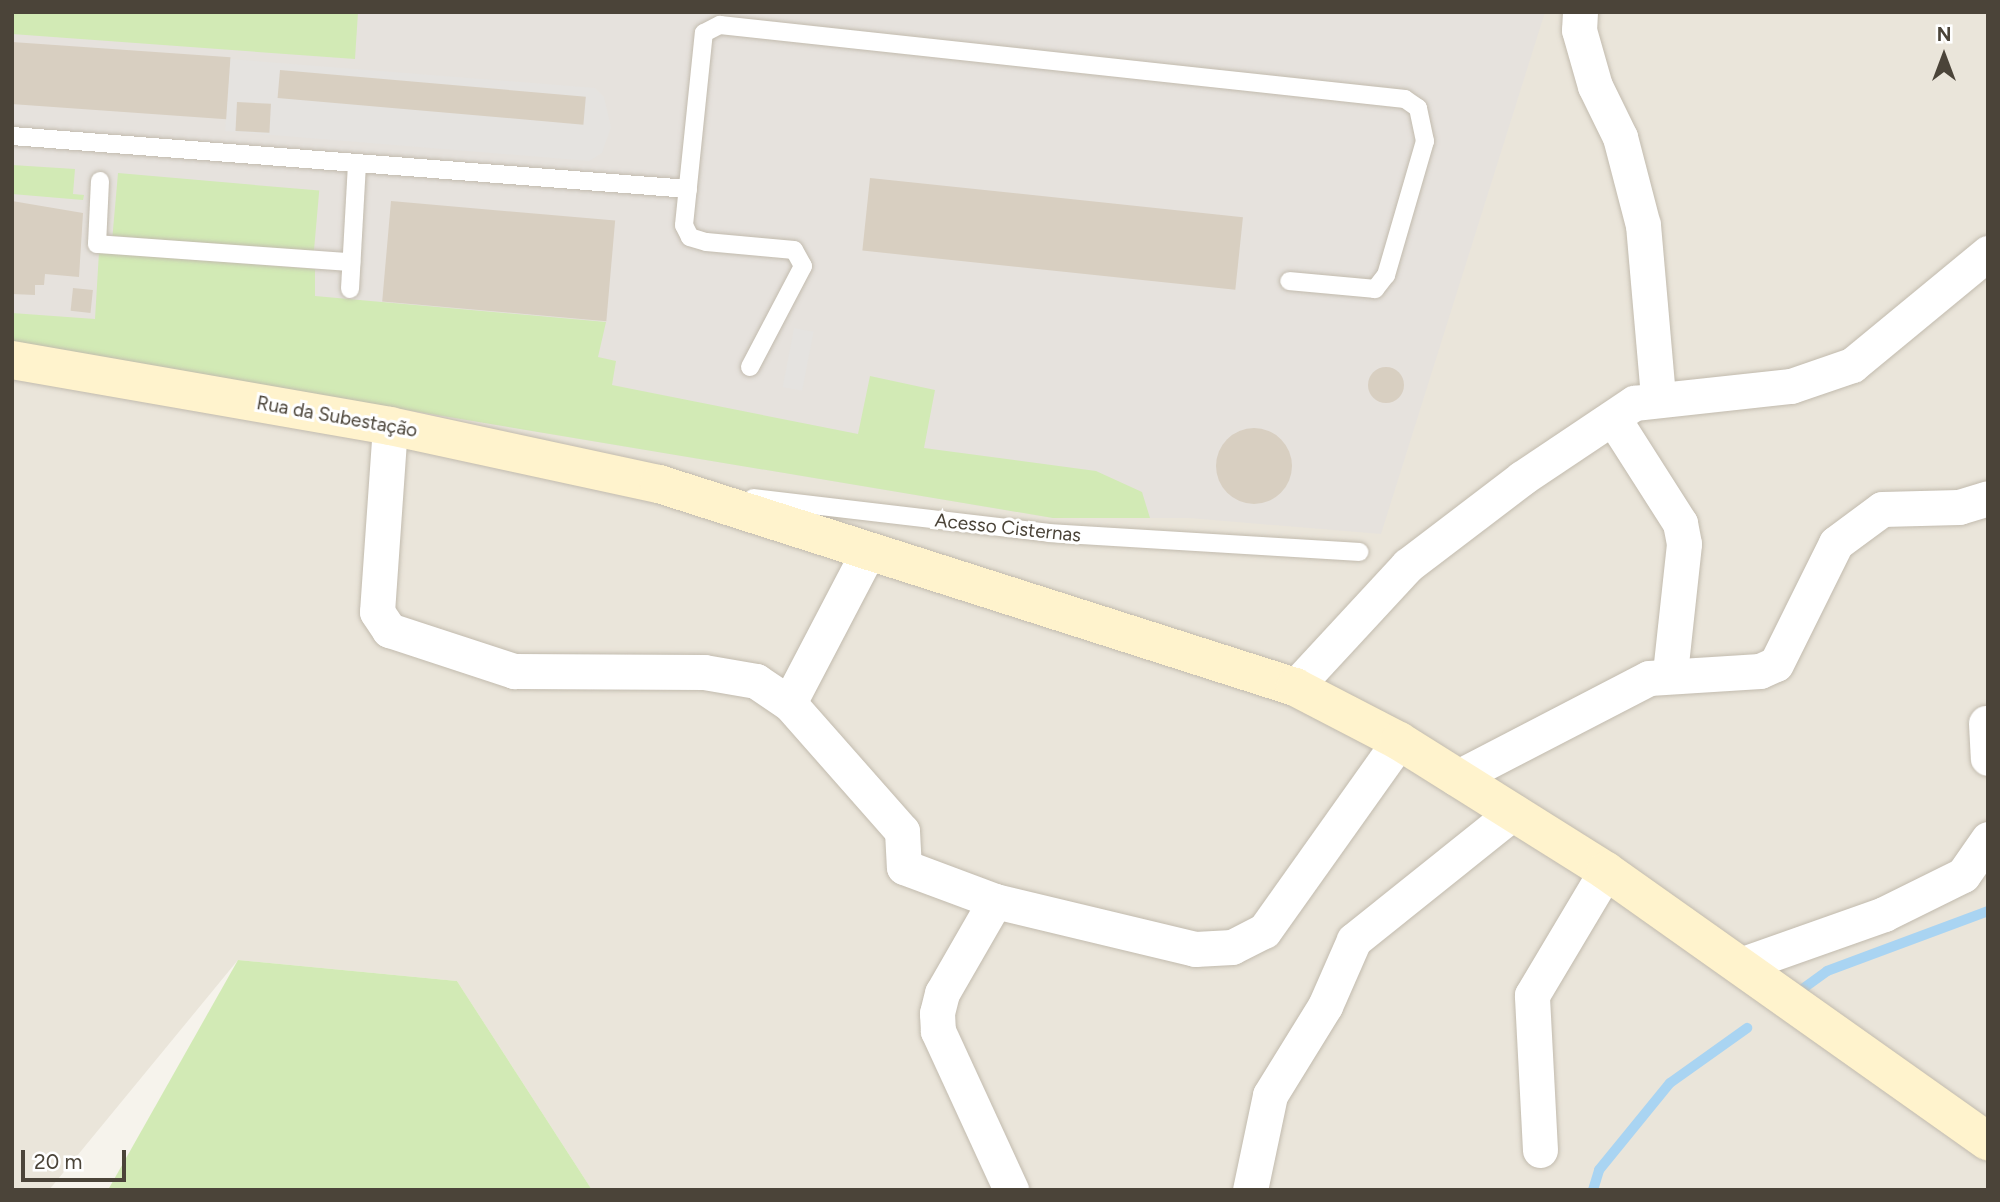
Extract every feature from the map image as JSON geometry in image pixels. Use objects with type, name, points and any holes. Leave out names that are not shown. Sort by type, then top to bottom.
[{"type":"street","points":[[1580,12],[1579,30],[1595,86],[1620,136],[1643,225],[1658,397]]},
{"type":"street","points":[[1295,687],[1408,565],[1521,478],[1634,403],[1658,397],[1791,386],[1852,365],[1988,253]]},
{"type":"street","name":"Rua da Subestação","points":[[12,360],[390,426],[659,484],[867,554],[1295,687],[1399,741],[1606,871],[1743,964],[1988,1141]]},
{"type":"street","points":[[1613,418],[1680,523],[1684,544],[1670,673]]},
{"type":"street","points":[[390,426],[376,572],[377,612],[389,630],[514,671],[704,673],[757,681],[789,703],[902,831],[899,857],[904,867],[995,901],[1195,949],[1232,947],[1264,932],[1399,741]]},
{"type":"street","points":[[1456,778],[1649,678],[1670,673],[1760,671],[1776,664],[1836,543],[1882,509],[1959,507],[1988,498]]},
{"type":"street","points":[[789,703],[867,554]]},
{"type":"street","points":[[1986,723],[1988,758]]},
{"type":"street","points":[[1250,1190],[1270,1095],[1325,1006],[1354,940],[1514,812]]},
{"type":"street","points":[[1743,964],[1884,914],[1963,875],[1988,839]]},
{"type":"street","points":[[1539,1150],[1532,995],[1606,871]]},
{"type":"street","points":[[995,901],[942,993],[937,1013],[938,1031],[1012,1190]]},
{"type":"lane","points":[[750,366],[803,266],[802,256],[794,250],[690,237],[684,225],[704,33],[720,25],[1405,99],[1418,108],[1425,141],[1386,275],[1375,289],[1289,281]]},
{"type":"lane","points":[[12,136],[688,189]]},
{"type":"lane","points":[[350,289],[356,163]]},
{"type":"lane","points":[[100,181],[97,244],[351,262]]},
{"type":"lane","name":"Acesso Cisternas","points":[[659,484],[1049,533],[1359,552]]},
{"type":"shaded area","points":[[12,12],[1988,12],[1988,1190],[592,1190],[457,981],[238,960],[49,1190],[12,1190]]},
{"type":"shaded area","points":[[12,12],[1545,12],[1381,534],[1189,518],[1053,518],[12,344]]},
{"type":"shaded area","points":[[230,59],[595,88],[604,97],[611,127],[602,153],[589,161],[225,131]]},
{"type":"shaded area","points":[[794,328],[814,332],[802,391],[783,387]]},
{"type":"green space","points":[[12,12],[358,12],[355,59],[12,34]]},
{"type":"green space","points":[[12,165],[75,169],[73,194],[84,195],[83,200],[12,194]]},
{"type":"green space","points":[[118,173],[319,191],[314,253],[113,236]]},
{"type":"green space","points":[[99,252],[315,269],[315,296],[606,322],[598,357],[616,361],[612,385],[858,434],[870,376],[935,390],[924,448],[1096,471],[1142,492],[1150,518],[1053,518],[12,344],[12,313],[95,319]]},
{"type":"green space","points":[[238,960],[457,981],[592,1190],[108,1190]]},
{"type":"building","points":[[12,42],[230,57],[226,119],[12,104]]},
{"type":"building","points":[[280,70],[586,97],[583,125],[278,98]]},
{"type":"building","points":[[237,102],[271,104],[269,133],[235,131]]},
{"type":"building","points":[[870,178],[1243,217],[1235,290],[862,251]]},
{"type":"building","points":[[12,201],[83,213],[79,277],[45,274],[44,285],[35,285],[35,295],[12,294]]},
{"type":"building","points":[[391,201],[615,221],[606,321],[382,302]]},
{"type":"building","points":[[73,288],[93,290],[90,313],[71,311]]},
{"type":"building","points":[[1386,367],[1399,372],[1404,385],[1399,398],[1386,403],[1373,398],[1368,385],[1373,372]]},
{"type":"building","points":[[1247,428],[1261,428],[1275,434],[1286,445],[1292,466],[1289,481],[1281,493],[1261,504],[1247,504],[1233,498],[1222,487],[1216,473],[1216,459],[1222,445],[1233,434]]},
{"type":"waterway","points":[[1801,990],[1827,971],[1988,911]]},
{"type":"waterway","points":[[1593,1190],[1599,1170],[1670,1083],[1747,1028]]}]
